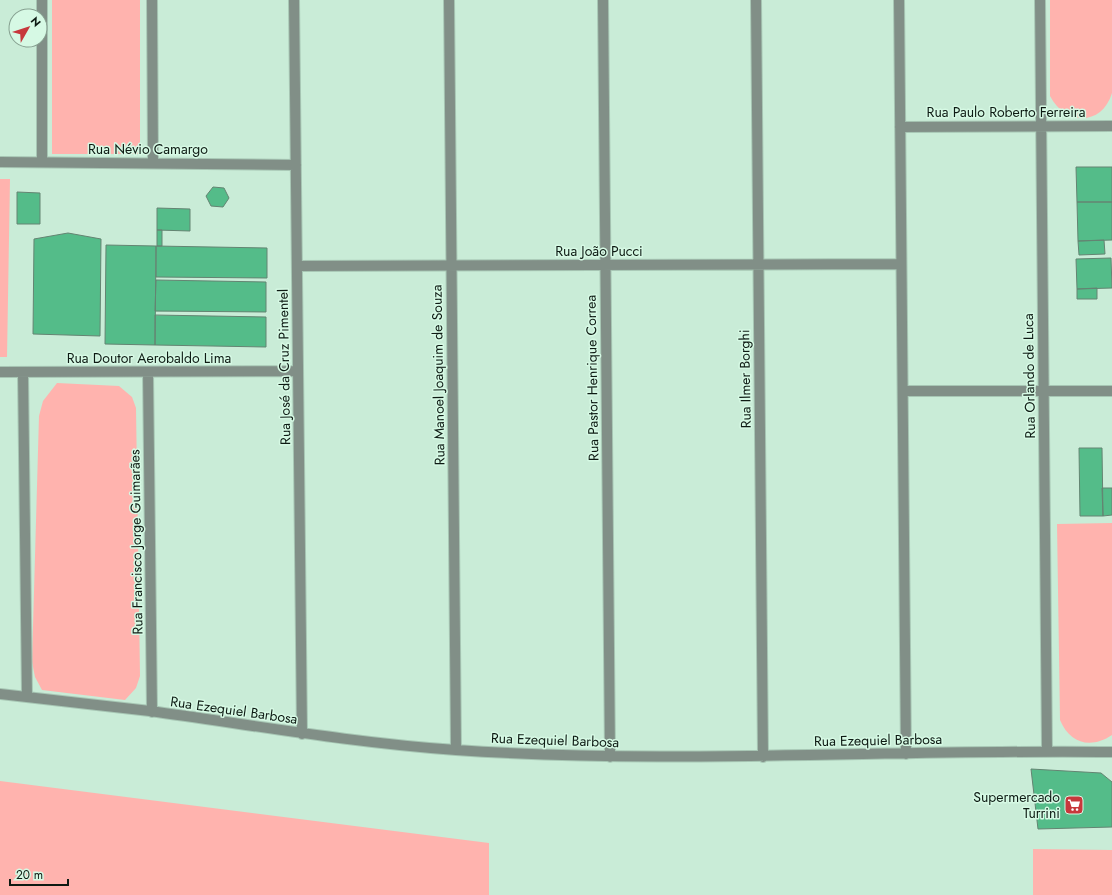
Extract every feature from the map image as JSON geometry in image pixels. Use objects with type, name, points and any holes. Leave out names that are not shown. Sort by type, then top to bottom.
[{"type":"street","points":[[42,0],[42,162]]},
{"type":"street","points":[[152,0],[153,163]]},
{"type":"street","name":"Rua José da Cruz Pimentel","points":[[294,0],[302,734]]},
{"type":"street","name":"Rua Manoel Joaquim de Souza","points":[[449,0],[450,266],[456,750]]},
{"type":"street","name":"Rua Pastor Henrique Correa","points":[[603,0],[610,756]]},
{"type":"street","name":"Rua Ilmer Borghi","points":[[756,0],[763,757]]},
{"type":"street","points":[[899,0],[906,754]]},
{"type":"street","name":"Rua Orlando de Luca","points":[[1040,0],[1047,751]]},
{"type":"street","name":"Rua Paulo Roberto Ferreira","points":[[900,127],[1112,126]]},
{"type":"street","name":"Rua Névio Camargo","points":[[0,162],[296,165]]},
{"type":"street","name":"Rua João Pucci","points":[[297,266],[901,264]]},
{"type":"street","name":"Rua Doutor Aerobaldo Lima","points":[[0,372],[298,371]]},
{"type":"street","points":[[23,372],[27,697]]},
{"type":"street","name":"Rua Francisco Jorge Guimarães","points":[[148,372],[152,712]]},
{"type":"street","points":[[902,391],[1112,391]]},
{"type":"street","name":"Rua Ezequiel Barbosa","points":[[0,694],[152,712],[302,734],[456,750],[610,756],[763,757],[1047,751],[1112,752]]},
{"type":"shaded area","points":[[52,0],[140,0],[140,154],[52,154]]},
{"type":"shaded area","points":[[1050,0],[1112,0],[1112,93],[1107,104],[1100,112],[1092,116],[1083,118],[1074,117],[1065,113],[1057,106],[1050,96]]},
{"type":"shaded area","points":[[0,179],[10,179],[7,357],[0,357]]},
{"type":"shaded area","points":[[57,383],[119,386],[132,397],[136,408],[140,676],[136,688],[125,700],[42,690],[35,677],[32,662],[39,416],[43,401]]},
{"type":"shaded area","points":[[1112,523],[1112,735],[1096,742],[1089,743],[1075,739],[1064,728],[1060,720],[1057,524]]},
{"type":"shaded area","points":[[0,781],[489,843],[489,895],[0,895]]},
{"type":"shaded area","points":[[1033,849],[1112,850],[1112,895],[1033,895]]},
{"type":"building","points":[[1076,167],[1112,167],[1112,202],[1077,202]]},
{"type":"building","points":[[213,187],[224,188],[229,198],[223,207],[211,206],[206,196]]},
{"type":"building","points":[[17,192],[40,193],[40,224],[17,224]]},
{"type":"building","points":[[1077,202],[1112,202],[1112,240],[1078,241]]},
{"type":"building","points":[[157,208],[190,209],[190,231],[157,230]]},
{"type":"building","points":[[157,230],[162,230],[162,246],[157,246]]},
{"type":"building","points":[[68,233],[101,239],[100,336],[33,334],[34,239]]},
{"type":"building","points":[[1104,240],[1105,254],[1079,255],[1078,241]]},
{"type":"building","points":[[106,245],[156,246],[155,345],[105,344]]},
{"type":"building","points":[[156,246],[267,248],[267,278],[156,277]]},
{"type":"building","points":[[1111,258],[1112,288],[1077,289],[1076,259]]},
{"type":"building","points":[[156,280],[266,282],[266,312],[155,311]]},
{"type":"building","points":[[1097,288],[1097,299],[1077,299],[1077,289]]},
{"type":"building","points":[[155,315],[266,317],[266,347],[155,345]]},
{"type":"building","points":[[1079,448],[1102,448],[1103,516],[1080,516]]},
{"type":"building","points":[[1102,488],[1112,488],[1112,515],[1103,516]]},
{"type":"building","name":"Supermercado Turrini","points":[[1031,769],[1101,773],[1112,782],[1112,827],[1038,829]]},
{"type":"place","name":"Supermercado Turrini","points":[[1074,805]]}]
